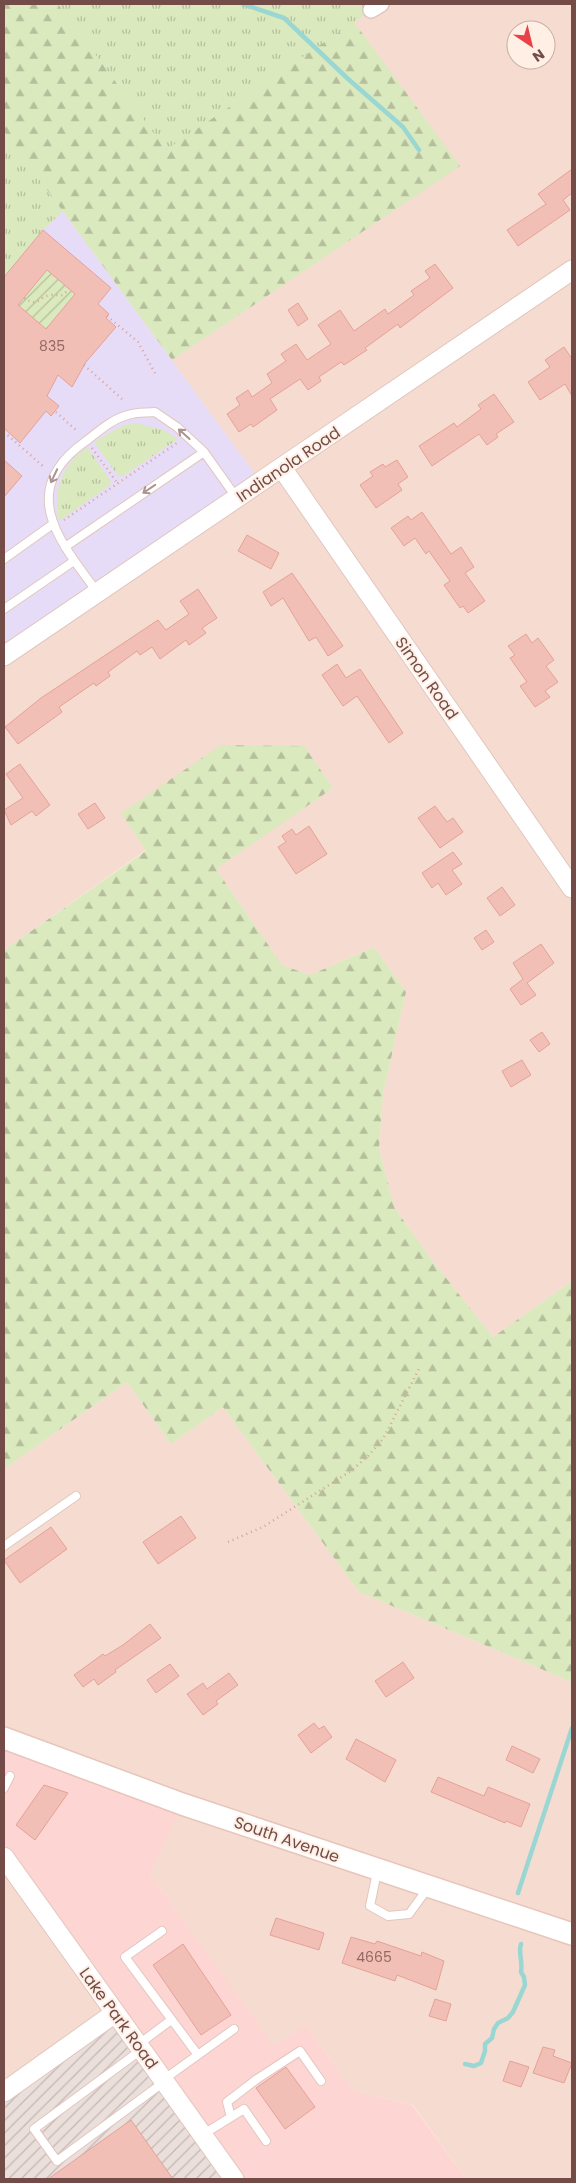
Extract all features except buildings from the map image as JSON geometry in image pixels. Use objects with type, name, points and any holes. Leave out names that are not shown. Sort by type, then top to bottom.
[{"type":"main road","name":"South Avenue","points":[[4,1738],[147,1791],[572,1934]]},
{"type":"street","name":"Indianola Road","points":[[4,656],[572,270]]},
{"type":"street","name":"Simon Road","points":[[282,468],[572,888]]},
{"type":"street","name":"Lake Park Road","points":[[4,1857],[234,2179]]},
{"type":"street","points":[[4,2092],[115,2013]]},
{"type":"lane","points":[[98,593],[65,547],[54,525],[47,500],[52,476],[70,452],[110,423],[128,415],[155,412],[187,436],[204,452],[237,498]]},
{"type":"lane","points":[[65,547],[204,452]]},
{"type":"lane","points":[[4,558],[54,525]]},
{"type":"lane","points":[[4,609],[74,561]]},
{"type":"lane","points":[[4,1546],[76,1496]]},
{"type":"lane","points":[[4,1788],[10,1776]]},
{"type":"lane","points":[[378,1870],[370,1906],[388,1916],[409,1914],[430,1887]]},
{"type":"lane","points":[[162,1930],[125,1957],[198,2055]]},
{"type":"lane","points":[[171,2020],[34,2129],[57,2161],[234,2029]]},
{"type":"lane","points":[[231,2117],[228,2102],[257,2079],[300,2051],[321,2082]]},
{"type":"lane","points":[[202,2135],[244,2109],[266,2140]]},
{"type":"path","points":[[24,298],[33,303],[50,295],[63,295],[69,290]]},
{"type":"path","points":[[107,316],[138,342],[156,374]]},
{"type":"path","points":[[84,365],[122,398]]},
{"type":"path","points":[[56,412],[77,431]]},
{"type":"path","points":[[4,432],[44,466]]},
{"type":"path","points":[[54,525],[118,484],[187,436]]},
{"type":"path","points":[[90,445],[118,484]]},
{"type":"path","points":[[228,1542],[263,1527],[351,1470],[368,1456],[383,1439],[420,1367]]},
{"type":"shaded area","points":[[4,4],[572,4],[572,1281],[493,1337],[431,1259],[394,1207],[379,1148],[383,1094],[406,992],[374,947],[310,975],[282,965],[215,868],[333,788],[146,850],[4,950],[4,656],[261,482],[4,131]]},
{"type":"shaded area","points":[[4,131],[261,482],[4,656]]},
{"type":"shaded area","points":[[127,1382],[171,1444],[223,1407],[359,1592],[572,1682],[572,2179],[466,2179],[413,2105],[352,2090],[306,2025],[274,2047],[150,1874],[4,1738],[4,1469]]},
{"type":"shaded area","points":[[4,1738],[182,1804],[150,1874],[274,2046],[306,2025],[352,2090],[412,2105],[466,2179],[234,2179],[4,1857]]},
{"type":"shaded area","points":[[4,1857],[115,2013],[4,2092]]},
{"type":"shaded area","points":[[115,2013],[234,2179],[4,2179],[4,2092]]},
{"type":"green space","points":[[4,4],[58,4],[166,150],[354,22],[460,166],[172,360],[4,131]]},
{"type":"green space","points":[[58,4],[381,4],[166,150]]},
{"type":"green space","points":[[4,131],[63,211],[43,230],[4,277]]},
{"type":"green space","points":[[47,270],[75,294],[46,329],[18,305]]},
{"type":"green space","points":[[136,423],[164,430],[178,439],[123,476],[118,476],[94,442],[123,425]]},
{"type":"green space","points":[[87,447],[111,481],[109,486],[59,521],[57,499],[61,479],[71,462]]},
{"type":"green space","points":[[221,745],[304,746],[333,788],[216,869],[282,965],[310,975],[374,947],[406,992],[383,1094],[379,1148],[394,1207],[431,1259],[493,1337],[572,1281],[572,1682],[359,1592],[223,1407],[171,1444],[127,1382],[4,1469],[4,950],[146,851],[121,813]]},
{"type":"waterway","points":[[243,4],[284,18],[347,78],[403,127],[419,150]]},
{"type":"waterway","points":[[518,1893],[572,1728]]},
{"type":"waterway","points":[[465,2064],[474,2066],[481,2063],[485,2044],[492,2038],[494,2029],[498,2023],[508,2018],[513,2012],[525,1985],[521,1972],[521,1944]]}]
